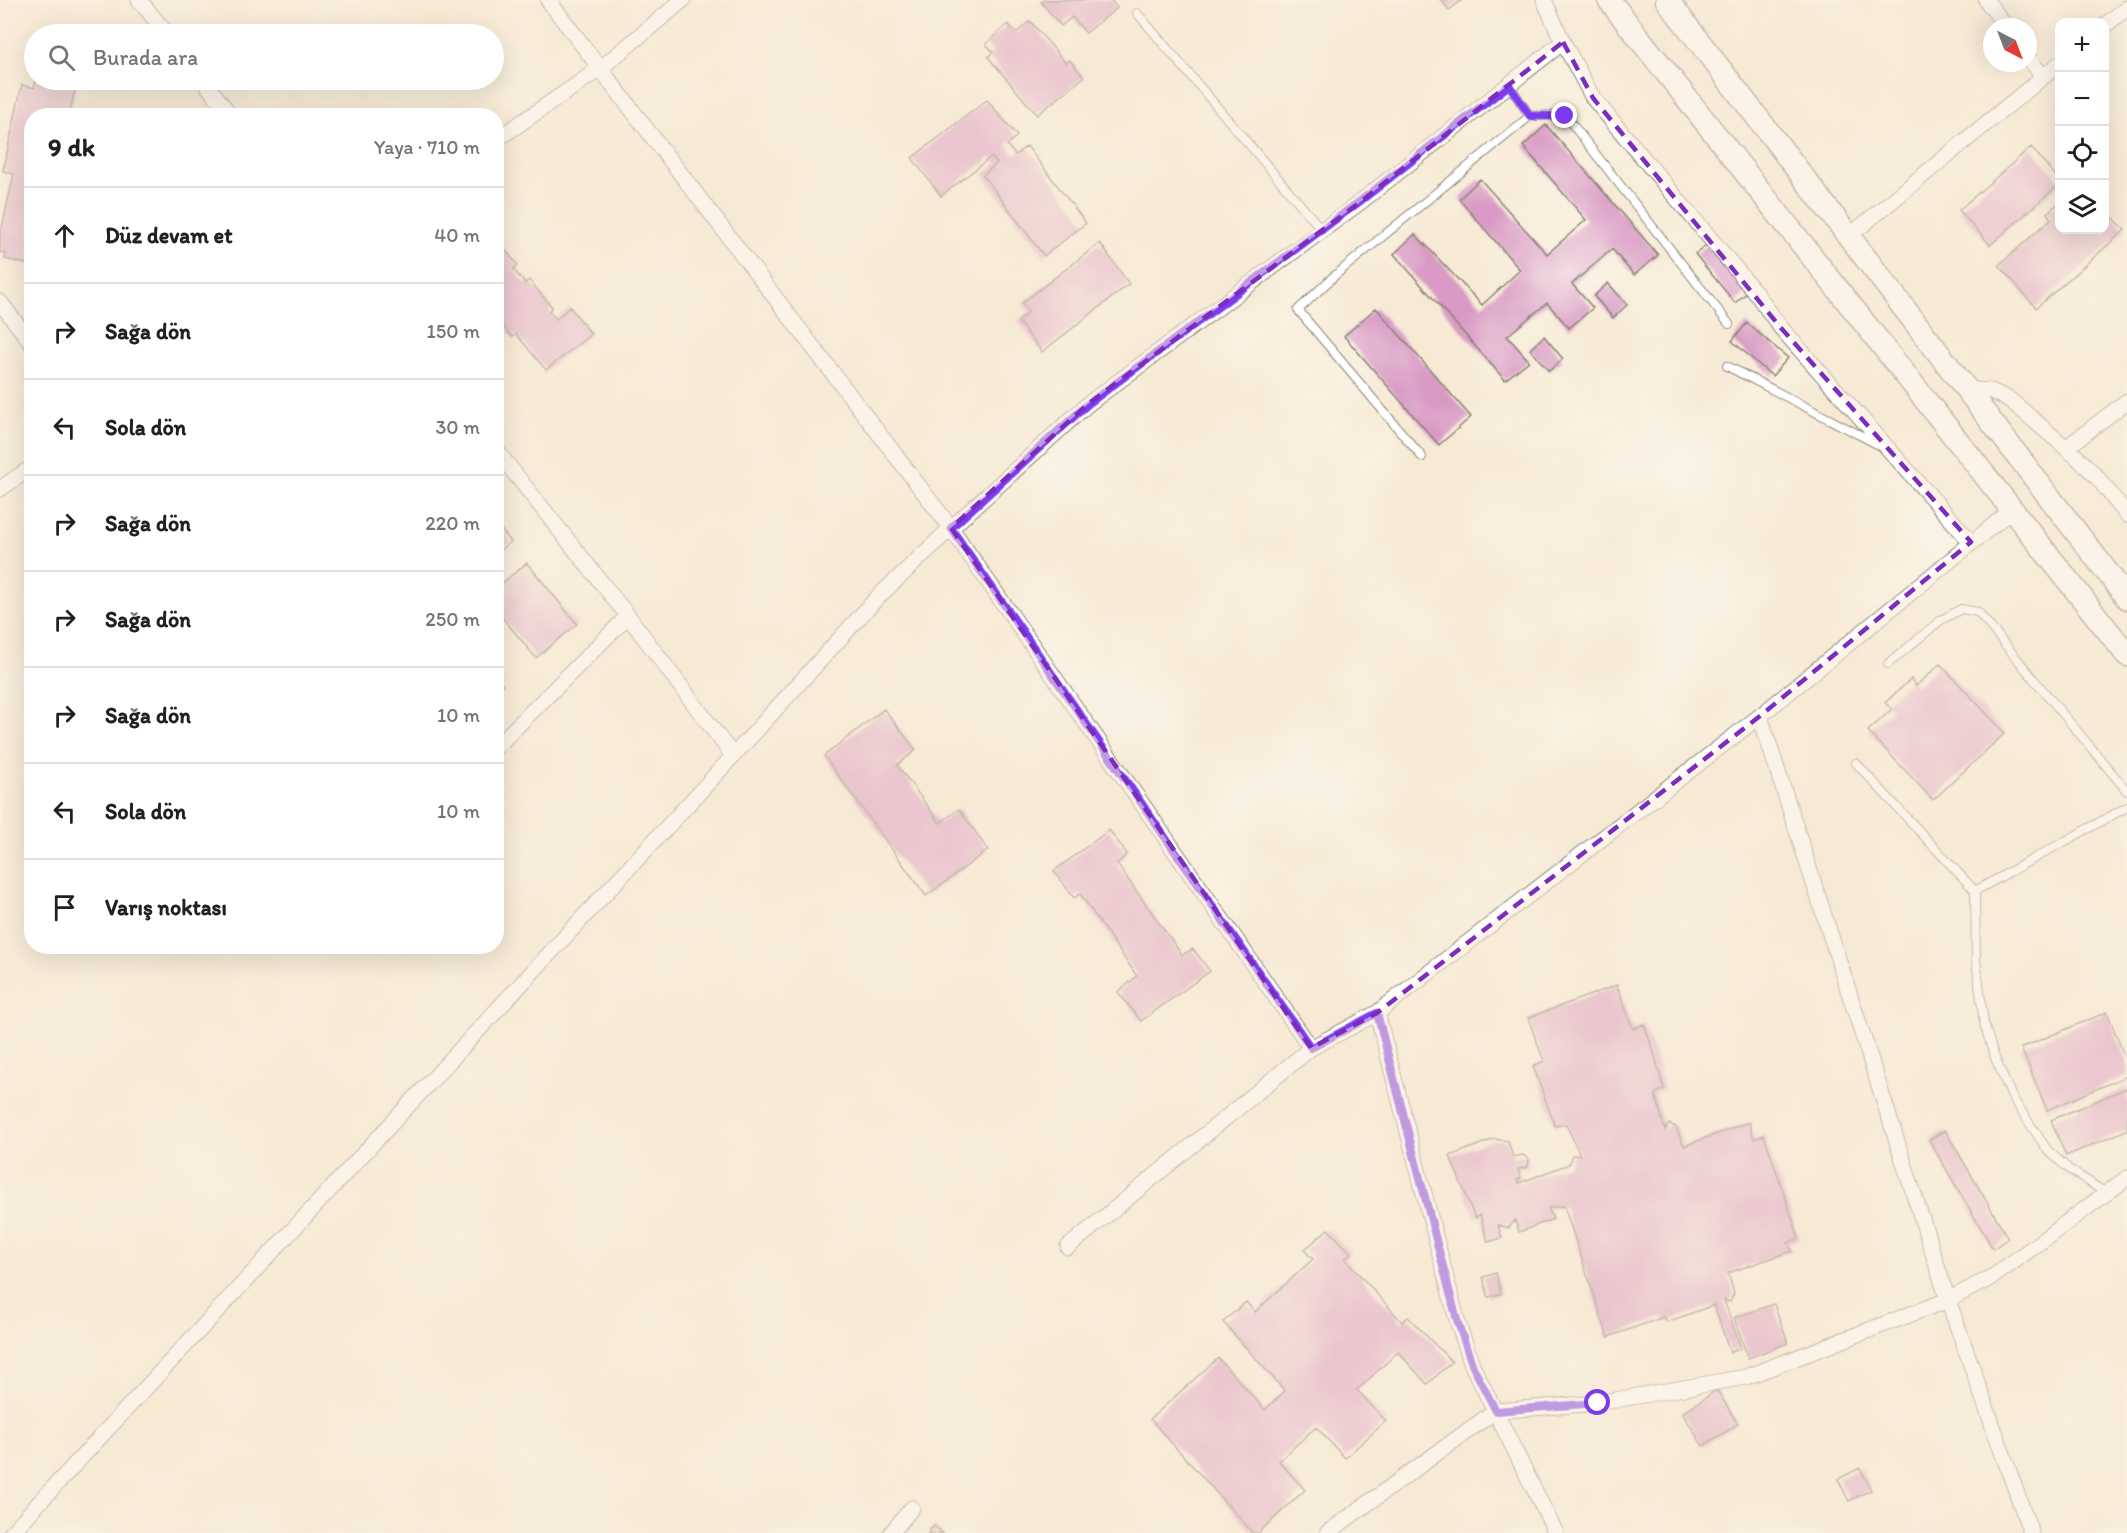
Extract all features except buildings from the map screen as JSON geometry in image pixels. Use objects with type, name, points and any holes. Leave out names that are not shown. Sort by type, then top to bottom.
[{"type":"main road","points":[[1609,0],[2127,655]]},
{"type":"main road","points":[[1667,0],[2127,598]]},
{"type":"street","points":[[139,0],[159,24]]},
{"type":"street","points":[[548,0],[951,528],[1311,1048]]},
{"type":"street","points":[[504,135],[601,68],[683,0]]},
{"type":"street","points":[[1544,0],[1593,98],[1755,292],[1781,328],[1971,542]]},
{"type":"street","points":[[1986,0],[1999,18]]},
{"type":"street","points":[[2109,22],[2127,8]]},
{"type":"street","points":[[11,1533],[876,599],[1088,404],[1322,230],[1563,42]]},
{"type":"street","points":[[1848,237],[2055,67]]},
{"type":"street","points":[[2037,69],[2043,77]]},
{"type":"street","points":[[211,90],[225,108]]},
{"type":"street","points":[[0,302],[24,334]]},
{"type":"street","points":[[1965,389],[1991,391],[2010,400],[2097,477],[2127,515]]},
{"type":"street","points":[[2066,448],[2127,401]]},
{"type":"street","points":[[504,460],[628,616],[733,756]]},
{"type":"street","points":[[0,489],[24,472]]},
{"type":"street","points":[[1068,1247],[1311,1048],[1377,1013],[1760,716],[2013,509]]},
{"type":"street","points":[[504,739],[628,616]]},
{"type":"street","points":[[1760,716],[1948,1300],[2031,1533]]},
{"type":"street","points":[[1377,1013],[1457,1320],[1473,1367],[1556,1533]]},
{"type":"street","points":[[1327,1533],[1496,1411],[1598,1403],[1746,1377],[1948,1300],[1994,1276],[2127,1178]]},
{"type":"street","points":[[891,1533],[912,1508]]},
{"type":"lane","points":[[1137,12],[1322,230]]},
{"type":"lane","points":[[1509,85],[1530,116]]},
{"type":"lane","points":[[1422,457],[1298,310],[1333,277],[1530,116],[1565,116],[1729,324]]},
{"type":"lane","points":[[1727,366],[1891,451]]},
{"type":"lane","points":[[1888,664],[1941,620],[1961,609],[1978,612],[2127,791]]},
{"type":"lane","points":[[1856,763],[1975,891],[1976,960],[1984,1024],[2012,1097],[2048,1151],[2069,1170],[2106,1193]]},
{"type":"lane","points":[[1975,891],[2127,807]]},
{"type":"highlighted area","points":[[1563,42],[1593,98],[1781,328],[1971,542],[1760,716],[1377,1013],[1311,1048],[951,528],[1088,404],[1359,203]]},
{"type":"route","points":[[1565,116],[1530,116],[1509,85],[1359,202],[1088,404],[951,528],[1311,1048],[1377,1013],[1457,1320],[1473,1367],[1496,1411],[1598,1403]]}]
